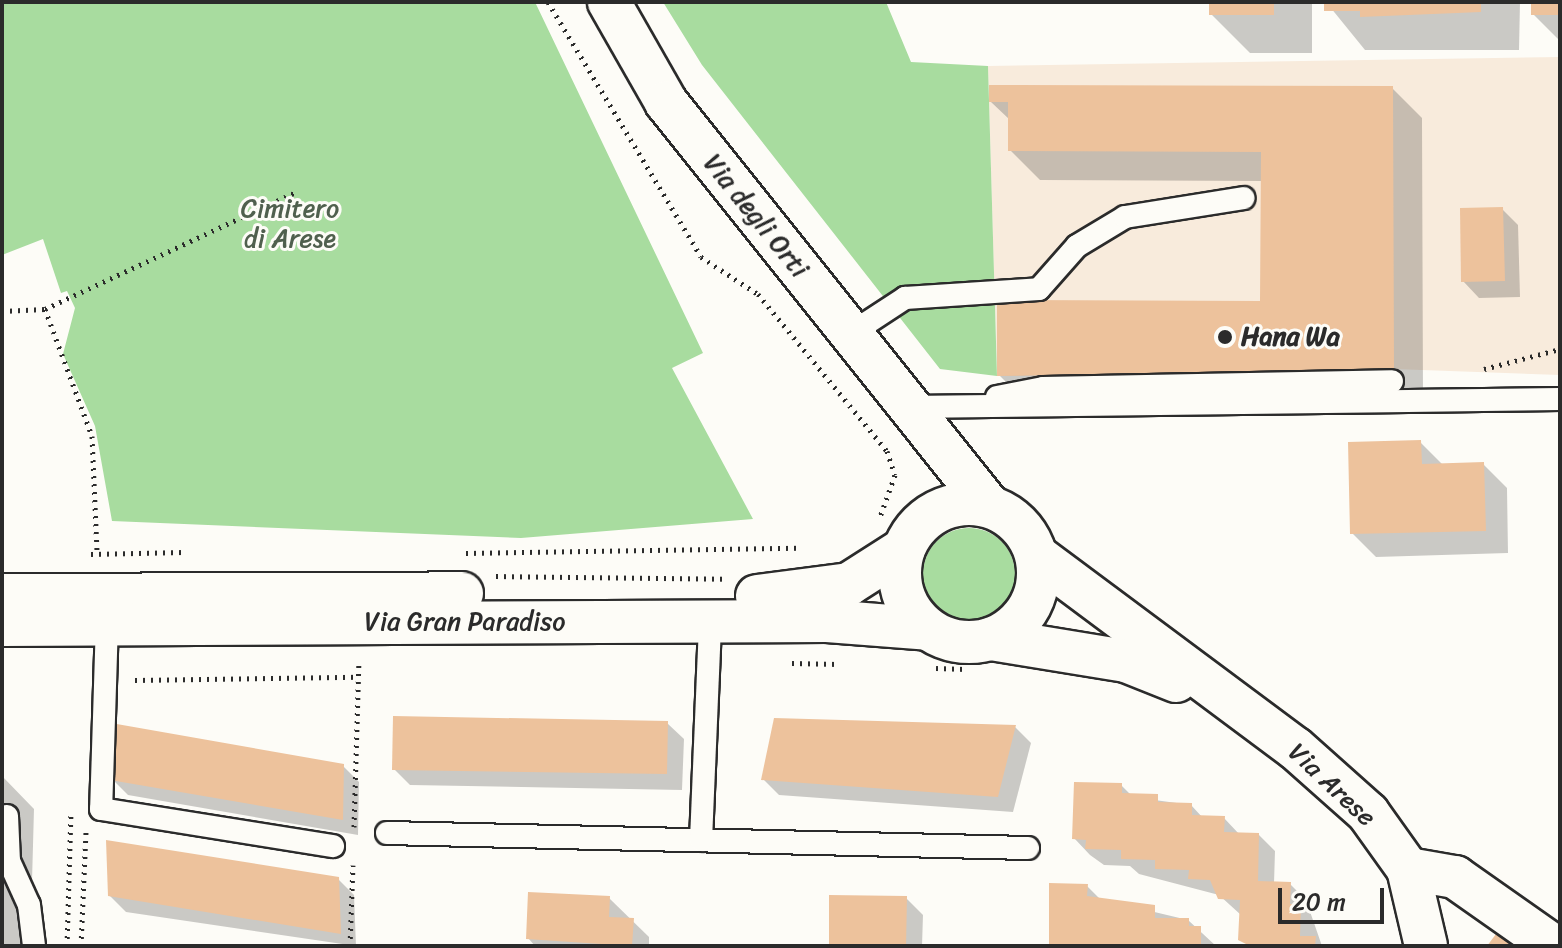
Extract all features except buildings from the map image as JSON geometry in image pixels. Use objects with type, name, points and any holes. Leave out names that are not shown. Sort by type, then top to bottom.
[{"type":"street","name":"Via degli Orti","points":[[609,2],[666,102],[989,506]]},
{"type":"street","points":[[899,532],[960,504],[989,506],[1017,522],[1037,556],[1034,598],[987,655],[948,639],[926,648],[903,593],[899,532],[913,414]]},
{"type":"street","name":"Via Gran Paradiso","points":[[2,595],[790,596],[849,584],[899,532]]},
{"type":"street","name":"Via Arese","points":[[1037,556],[1217,697],[1332,777],[1408,869],[1426,946]]},
{"type":"street","name":"Via Gran Paradiso","points":[[2,625],[107,622],[710,624],[827,621],[926,648]]},
{"type":"street","name":"Via Arese","points":[[987,655],[1126,661],[1217,697]]},
{"type":"street","points":[[1408,869],[1455,877],[1553,946]]},
{"type":"lane","points":[[850,334],[905,298],[1039,289],[1077,246],[1125,217],[1243,198]]},
{"type":"lane","points":[[969,407],[1043,388],[1392,381]]},
{"type":"lane","points":[[913,414],[969,407],[1560,399]]},
{"type":"lane","points":[[107,622],[101,809],[347,847]]},
{"type":"lane","points":[[701,840],[710,624]]},
{"type":"lane","points":[[7,816],[9,861],[29,905],[34,946]]},
{"type":"lane","points":[[387,833],[1028,848]]},
{"type":"path","points":[[548,2],[701,257],[758,294],[887,451],[891,497],[899,532]]},
{"type":"path","points":[[2,311],[45,309],[296,192]]},
{"type":"path","points":[[45,309],[92,436],[97,552]]},
{"type":"path","points":[[926,648],[987,655]]},
{"type":"path","points":[[350,946],[347,847],[359,660]]},
{"type":"path","points":[[834,664],[849,664]]},
{"type":"path","points":[[135,690],[135,678],[359,677]]},
{"type":"path","points":[[81,946],[86,829]]},
{"type":"shaded area","points":[[1560,57],[1560,375],[1394,369],[997,376],[988,66]]},
{"type":"green space","name":"Cimitero di Arese","points":[[2,2],[535,2],[703,353],[672,368],[753,519],[521,538],[112,521],[95,426],[63,354],[75,308],[67,291],[61,293],[43,239],[2,255]]},
{"type":"green space","points":[[663,2],[886,2],[911,62],[988,66],[997,376],[940,369],[702,65]]},
{"type":"green space","points":[[969,528],[986,532],[1001,542],[1011,557],[1015,574],[1011,591],[1001,606],[986,616],[969,620],[952,616],[937,606],[927,591],[923,574],[927,557],[937,542],[952,532]]},
{"type":"place","name":"Hana Wa","points":[[1225,337]]}]
